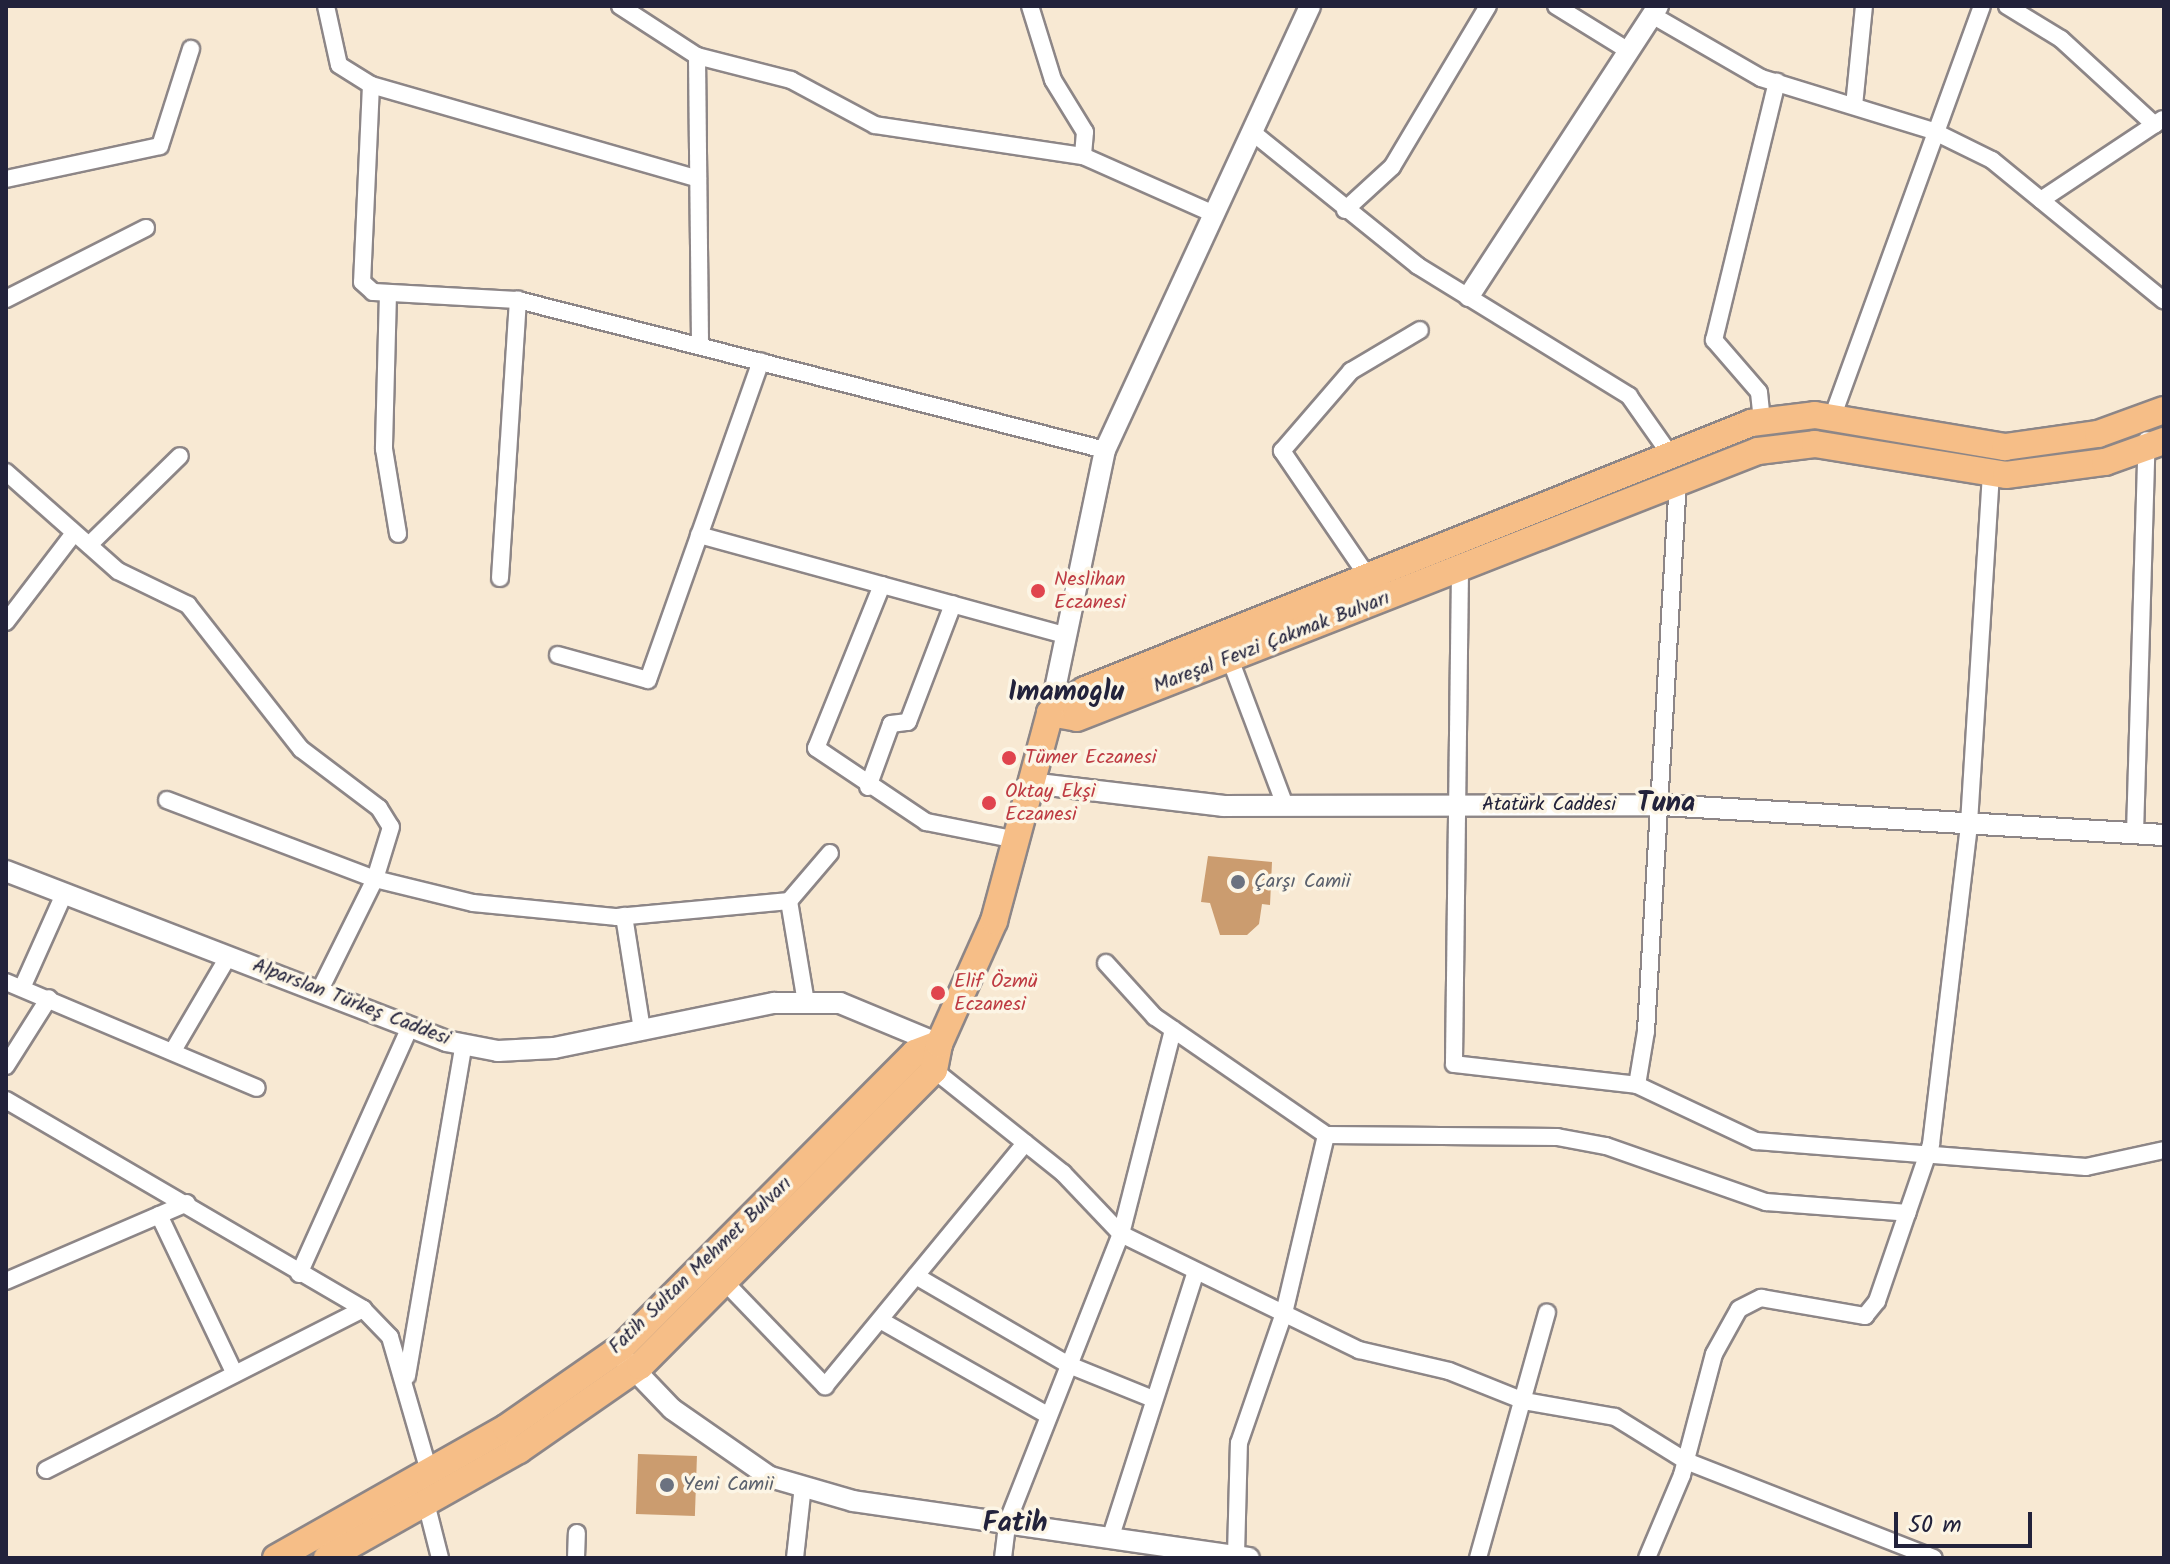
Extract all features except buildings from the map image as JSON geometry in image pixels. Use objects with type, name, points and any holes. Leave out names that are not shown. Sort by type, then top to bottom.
[{"type":"main road","name":"Mareşal Fevzi Çakmak Bulvarı","points":[[1050,713],[1085,690],[1669,453],[1762,421],[1832,418],[2005,447],[2098,434],[2164,410]]},
{"type":"main road","name":"Mareşal Fevzi Çakmak Bulvarı","points":[[1050,713],[1077,718],[1460,570],[1678,479],[1758,451],[1815,444],[1991,474],[2105,462],[2157,444]]},
{"type":"main road","points":[[934,1070],[939,1044],[994,921],[1050,713]]},
{"type":"main road","name":"Fatih Sultan Mehmet Bulvarı","points":[[327,1558],[566,1421],[915,1053],[939,1044]]},
{"type":"main road","name":"Fatih Sultan Mehmet Bulvarı","points":[[276,1558],[626,1361],[722,1279],[934,1070]]},
{"type":"street","points":[[326,6],[339,65],[371,85],[698,179]]},
{"type":"street","points":[[620,6],[643,12],[697,56],[791,80],[875,125],[1083,156],[1214,214]]},
{"type":"street","points":[[1030,6],[1053,80],[1085,132],[1083,156]]},
{"type":"street","points":[[1050,713],[1105,450],[1310,6]]},
{"type":"street","points":[[1345,210],[1392,167],[1488,6]]},
{"type":"street","points":[[1556,6],[1629,51]]},
{"type":"street","points":[[1854,106],[1864,6]]},
{"type":"street","points":[[1832,418],[1933,131],[1982,6]]},
{"type":"street","points":[[2007,6],[2061,39],[2160,122],[2041,200]]},
{"type":"street","points":[[1469,296],[1655,11],[1716,56],[1777,82],[1933,131],[1992,160],[2164,301]]},
{"type":"street","points":[[6,179],[160,146],[191,49]]},
{"type":"street","points":[[697,56],[700,346]]},
{"type":"street","points":[[1762,421],[1759,392],[1714,340],[1777,82]]},
{"type":"street","points":[[371,85],[362,282],[388,293],[518,300],[1105,450]]},
{"type":"street","points":[[1252,132],[1345,210],[1469,296],[1629,396],[1669,453]]},
{"type":"street","points":[[6,299],[146,228]]},
{"type":"street","points":[[388,293],[384,449],[398,534]]},
{"type":"street","points":[[500,578],[518,300]]},
{"type":"street","points":[[1368,577],[1282,451],[1351,371],[1420,330]]},
{"type":"street","points":[[558,655],[648,680],[761,361]]},
{"type":"street","points":[[2135,833],[2157,444],[2137,421]]},
{"type":"street","points":[[89,545],[180,456]]},
{"type":"street","points":[[6,472],[118,571],[188,605],[301,749],[379,808],[391,827],[375,879],[319,992]]},
{"type":"street","points":[[1647,1558],[1686,1461],[1714,1354],[1739,1309],[1761,1298],[1865,1316],[1908,1213],[1928,1154],[1969,823],[1991,474]]},
{"type":"street","points":[[1637,1085],[1662,805],[1678,479]]},
{"type":"street","points":[[6,622],[74,533]]},
{"type":"street","points":[[699,535],[1064,635]]},
{"type":"street","points":[[1460,570],[1454,1064],[1637,1085],[1756,1141],[2086,1167],[2164,1150]]},
{"type":"street","points":[[882,585],[816,748],[868,787],[926,822],[1014,850]]},
{"type":"street","points":[[868,787],[891,724],[908,722],[953,604]]},
{"type":"street","points":[[1230,659],[1285,805]]},
{"type":"street","name":"Atatürk Caddesi","points":[[1031,783],[1285,805],[1662,805],[2164,835]]},
{"type":"street","points":[[167,800],[375,879],[473,903],[624,916],[789,901],[830,853]]},
{"type":"street","name":"Alparslan Türkeş Caddesi","points":[[6,871],[410,1027],[464,1044],[554,1048],[806,1003],[840,1003],[939,1044]]},
{"type":"street","points":[[64,894],[14,985],[174,1049],[257,1088]]},
{"type":"street","points":[[789,901],[806,1003]]},
{"type":"street","points":[[624,916],[642,1030]]},
{"type":"street","points":[[174,1049],[228,957]]},
{"type":"street","points":[[1106,963],[1173,1030],[1326,1135],[1557,1137],[1606,1146],[1766,1202],[1908,1213]]},
{"type":"street","points":[[6,1066],[49,998]]},
{"type":"street","points":[[299,1274],[410,1027]]},
{"type":"street","points":[[1003,1558],[1007,1523],[1121,1234],[1173,1030]]},
{"type":"street","points":[[407,1377],[464,1044]]},
{"type":"street","points":[[934,1070],[1025,1143],[1121,1234],[1196,1271],[1359,1350],[1449,1371],[1524,1401],[1615,1417],[1686,1461],[1934,1558]]},
{"type":"street","points":[[6,1100],[187,1203],[299,1274],[363,1309],[390,1337],[407,1377],[429,1471]]},
{"type":"street","points":[[626,1361],[672,1409],[770,1477],[803,1486],[1007,1523],[1243,1557],[1239,1443],[1284,1313],[1326,1135]]},
{"type":"street","points":[[722,1279],[825,1386],[1025,1143]]},
{"type":"street","points":[[6,1281],[187,1203]]},
{"type":"street","points":[[159,1215],[235,1374]]},
{"type":"street","points":[[1111,1536],[1196,1271]]},
{"type":"street","points":[[916,1276],[1069,1365],[1153,1399]]},
{"type":"street","points":[[46,1470],[363,1309]]},
{"type":"street","points":[[1478,1558],[1547,1313]]},
{"type":"street","points":[[880,1320],[1049,1416]]},
{"type":"street","points":[[795,1558],[803,1486]]},
{"type":"street","points":[[426,1503],[440,1558]]},
{"type":"street","points":[[576,1558],[577,1533]]},
{"type":"place","name":"Neslihan Eczanesi","points":[[1038,591]]},
{"type":"place","name":"Tümer Eczanesi","points":[[1009,758]]},
{"type":"place","name":"Oktay Ekşi Eczanesi","points":[[989,803]]},
{"type":"place","name":"Çarşı Camii","points":[[1238,882]]},
{"type":"place","name":"Elif Özmü Eczanesi","points":[[938,993]]},
{"type":"place","name":"Yeni Camii","points":[[667,1485]]},
{"type":"district","name":"Imamoglu","points":[[1066,693]]},
{"type":"district","name":"Tuna","points":[[1666,804]]},
{"type":"district","name":"Fatih","points":[[1015,1524]]}]
